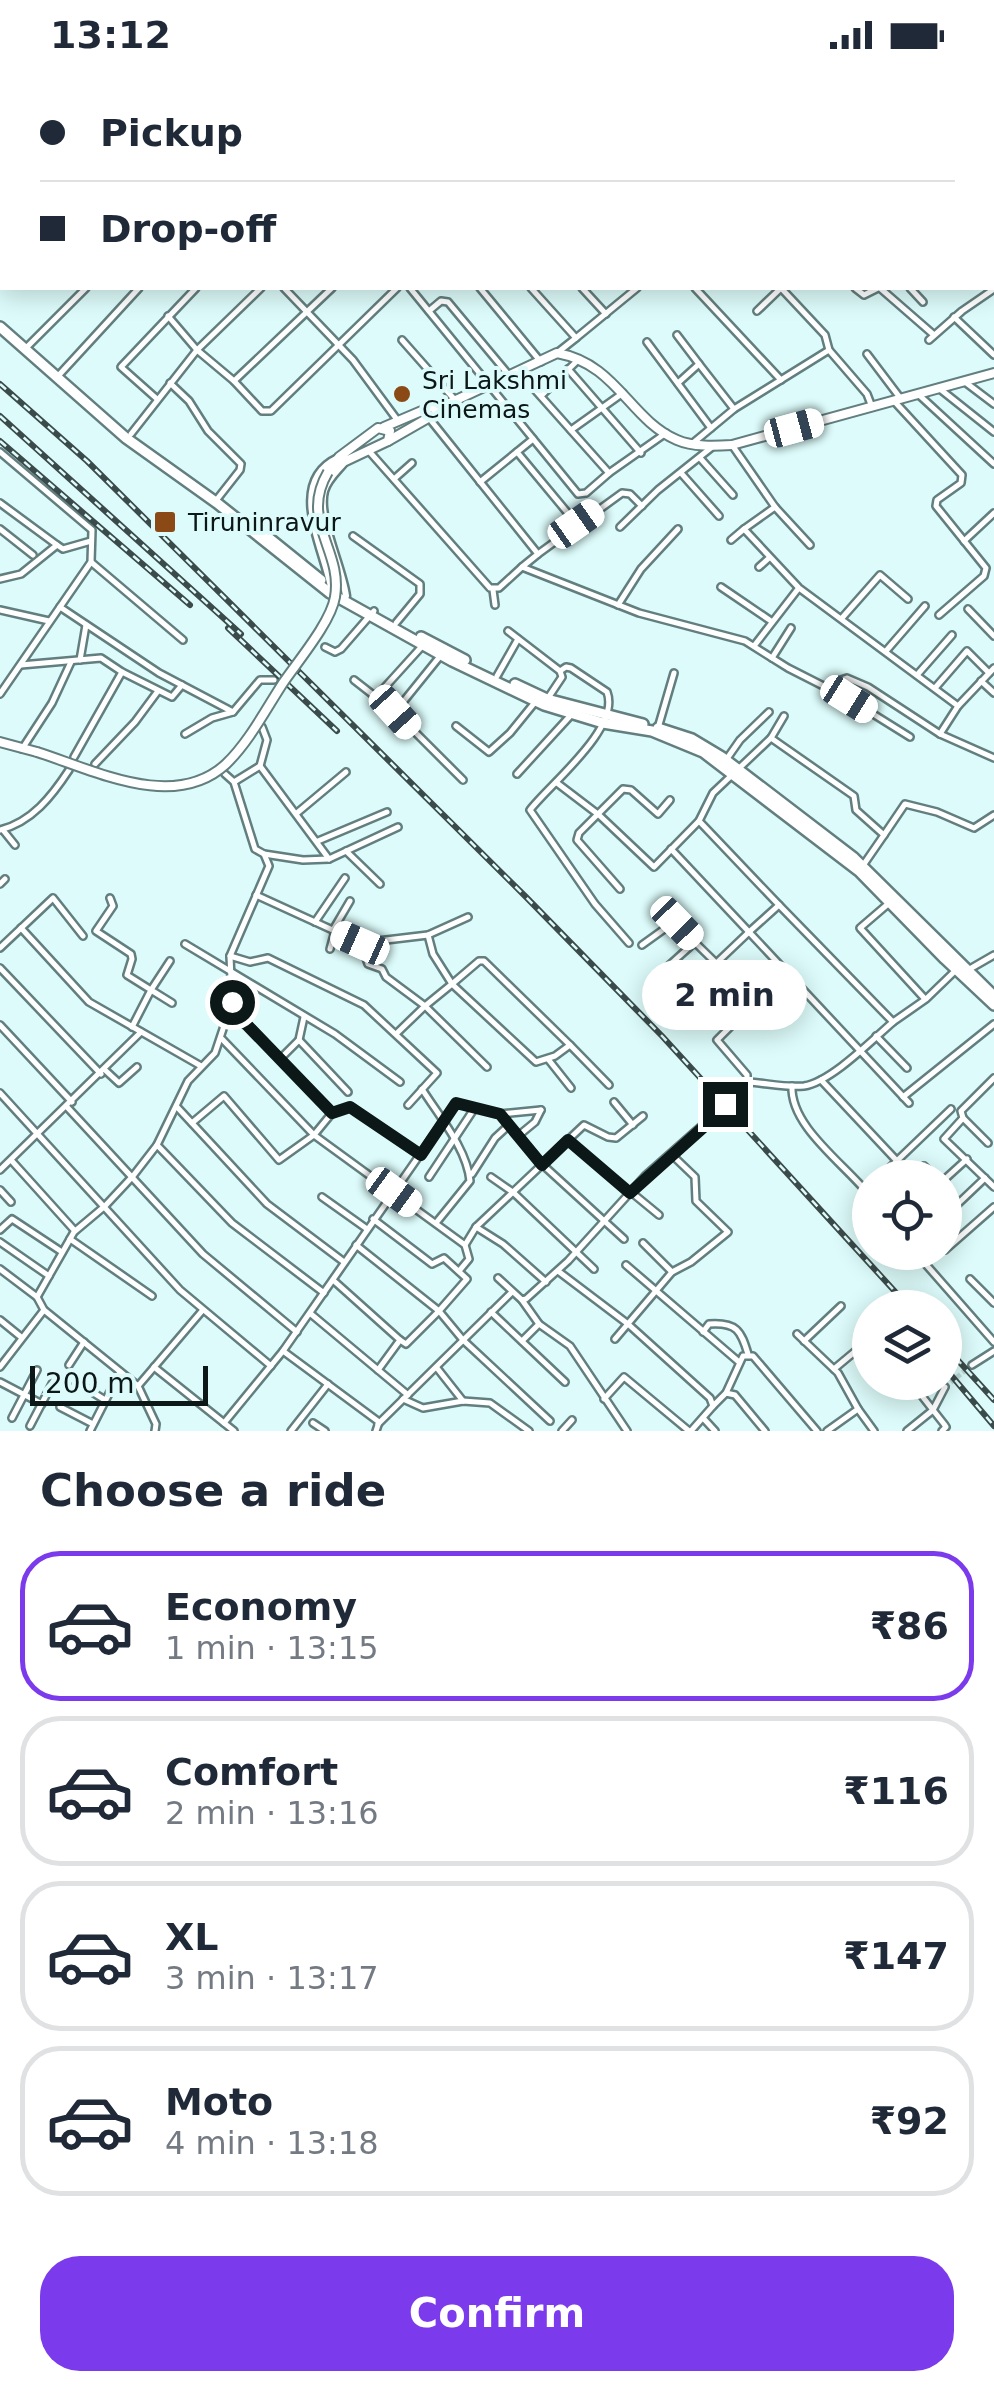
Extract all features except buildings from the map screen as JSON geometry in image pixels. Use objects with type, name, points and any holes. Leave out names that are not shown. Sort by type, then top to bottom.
[{"type":"highway","points":[[0,324],[126,438],[217,503],[314,582],[542,702],[688,744],[735,771],[862,868],[994,1005]]},
{"type":"highway","points":[[26,348],[130,434],[330,587],[424,644],[572,714],[658,728],[692,738],[726,760],[735,771]]},
{"type":"highway","points":[[862,868],[890,902],[962,972],[994,996]]},
{"type":"main road","points":[[342,460],[388,441],[429,418],[438,408],[557,353],[595,366],[666,434],[680,442],[713,446],[732,445],[992,375]]},
{"type":"main road","points":[[0,742],[147,786],[170,788],[198,783],[227,763],[332,608],[336,596],[332,563],[317,512],[317,491],[331,469],[384,427],[431,407],[438,408]]},
{"type":"main road","points":[[384,427],[390,430],[388,441]]},
{"type":"street","points":[[26,348],[84,290]]},
{"type":"street","points":[[59,375],[137,290]]},
{"type":"street","points":[[158,399],[121,366],[194,290]]},
{"type":"street","points":[[130,434],[197,350],[259,290]]},
{"type":"street","points":[[286,290],[338,344],[398,421]]},
{"type":"street","points":[[234,381],[330,290]]},
{"type":"street","points":[[168,316],[197,350],[262,411],[271,411],[395,290]]},
{"type":"street","points":[[412,290],[578,494],[586,493],[666,434]]},
{"type":"street","points":[[482,290],[542,362]]},
{"type":"street","points":[[533,290],[576,338]]},
{"type":"street","points":[[584,290],[606,314]]},
{"type":"street","points":[[557,353],[632,290]]},
{"type":"street","points":[[698,290],[781,380]]},
{"type":"street","points":[[757,311],[779,290]]},
{"type":"street","points":[[783,290],[824,335],[828,350],[867,394],[872,407]]},
{"type":"street","points":[[881,290],[932,337],[990,290]]},
{"type":"street","points":[[912,290],[923,302]]},
{"type":"street","points":[[429,311],[441,300],[448,302],[510,377]]},
{"type":"street","points":[[954,317],[994,354]]},
{"type":"street","points":[[677,335],[734,409]]},
{"type":"street","points":[[402,340],[455,400]]},
{"type":"street","points":[[647,342],[711,428]]},
{"type":"street","points":[[693,443],[734,409],[828,350]]},
{"type":"street","points":[[867,354],[897,400],[962,475],[960,483],[935,502],[986,572],[940,616]]},
{"type":"street","points":[[541,396],[580,358]]},
{"type":"street","points":[[678,383],[699,364]]},
{"type":"street","points":[[568,370],[641,453]]},
{"type":"street","points":[[520,372],[609,473]]},
{"type":"street","points":[[965,382],[994,404]]},
{"type":"street","points":[[170,383],[189,401],[208,431],[241,464],[218,498]]},
{"type":"street","points":[[940,389],[994,432]]},
{"type":"street","points":[[572,430],[623,393]]},
{"type":"street","points":[[918,394],[994,464]]},
{"type":"street","points":[[429,418],[538,554]]},
{"type":"street","points":[[480,482],[534,439]]},
{"type":"street","points":[[732,445],[775,507],[810,545]]},
{"type":"street","points":[[620,528],[713,446]]},
{"type":"street","points":[[368,450],[493,590],[495,604]]},
{"type":"street","points":[[0,452],[92,530],[91,562],[0,694]]},
{"type":"street","points":[[517,452],[576,524]]},
{"type":"street","points":[[700,458],[734,495]]},
{"type":"street","points":[[330,587],[310,502],[316,476],[326,464],[342,460]]},
{"type":"street","points":[[342,460],[323,494],[346,596]]},
{"type":"street","points":[[394,479],[412,463]]},
{"type":"street","points":[[681,473],[719,516]]},
{"type":"street","points":[[493,590],[622,492],[642,506]]},
{"type":"street","points":[[0,516],[4,505],[63,549],[92,541]]},
{"type":"street","points":[[730,540],[775,507]]},
{"type":"street","points":[[964,540],[994,513]]},
{"type":"street","points":[[0,529],[33,555]]},
{"type":"street","points":[[744,529],[799,588],[958,706]]},
{"type":"street","points":[[618,605],[641,568],[678,530]]},
{"type":"street","points":[[354,536],[420,584],[420,594],[396,623]]},
{"type":"street","points":[[0,579],[21,574],[56,545]]},
{"type":"street","points":[[759,567],[769,558]]},
{"type":"street","points":[[91,562],[183,640]]},
{"type":"street","points":[[522,567],[618,605],[726,634],[754,646],[910,737]]},
{"type":"street","points":[[842,618],[880,575],[908,598]]},
{"type":"street","points":[[721,588],[771,621]]},
{"type":"street","points":[[754,646],[799,588]]},
{"type":"street","points":[[886,650],[925,606]]},
{"type":"street","points":[[60,607],[234,712]]},
{"type":"street","points":[[968,609],[994,636]]},
{"type":"street","points":[[0,610],[50,621]]},
{"type":"street","points":[[324,647],[334,652],[341,649],[373,613]]},
{"type":"street","points":[[80,660],[86,625]]},
{"type":"street","points":[[772,658],[790,628]]},
{"type":"street","points":[[456,726],[489,752],[542,702],[562,677],[560,671],[508,631]]},
{"type":"street","points":[[496,676],[529,632]]},
{"type":"street","points":[[917,675],[952,635]]},
{"type":"street","points":[[376,698],[424,644]]},
{"type":"street","points":[[934,688],[967,651],[992,670],[958,706],[940,734]]},
{"type":"street","points":[[395,712],[441,654]]},
{"type":"street","points":[[21,665],[101,658],[172,697],[182,684]]},
{"type":"street","points":[[22,748],[52,703],[71,662]]},
{"type":"street","points":[[560,671],[571,668],[610,696],[604,719],[590,744],[533,806],[532,814],[595,904],[629,943]]},
{"type":"street","points":[[74,757],[122,672]]},
{"type":"street","points":[[658,728],[674,673]]},
{"type":"street","points":[[834,690],[847,678],[868,687],[940,734],[991,757],[994,745]]},
{"type":"street","points":[[185,734],[212,718],[234,712],[260,680],[274,680]]},
{"type":"street","points":[[354,680],[395,712],[462,780]]},
{"type":"street","points":[[981,681],[994,693]]},
{"type":"street","points":[[95,764],[158,691]]},
{"type":"street","points":[[726,760],[769,712]]},
{"type":"street","points":[[517,774],[572,714]]},
{"type":"street","points":[[556,783],[654,866],[699,822],[713,793],[771,738],[784,716]]},
{"type":"street","points":[[234,782],[260,766],[267,740],[262,726]]},
{"type":"street","points":[[771,738],[854,796],[856,810],[884,835]]},
{"type":"street","points":[[260,766],[330,859]]},
{"type":"street","points":[[16,844],[1,830],[21,823],[52,796],[68,770]]},
{"type":"street","points":[[296,813],[346,772]]},
{"type":"street","points":[[225,774],[234,782],[255,849],[264,854],[303,860],[330,859],[398,827]]},
{"type":"street","points":[[620,889],[578,840],[579,833],[626,788],[658,814],[670,800]]},
{"type":"street","points":[[862,868],[900,807],[906,804],[974,828],[994,816]]},
{"type":"street","points":[[318,841],[387,812]]},
{"type":"street","points":[[699,822],[893,1022]]},
{"type":"street","points":[[671,849],[910,1103]]},
{"type":"street","points":[[346,851],[380,884]]},
{"type":"street","points":[[38,1298],[75,1231],[105,1206],[158,1145],[188,1080],[215,1053],[232,1002],[230,956],[269,866],[264,854]]},
{"type":"street","points":[[314,922],[346,878]]},
{"type":"street","points":[[256,895],[360,943],[428,935],[468,917]]},
{"type":"street","points":[[1,944],[52,898],[83,936]]},
{"type":"street","points":[[110,898],[113,906],[96,931],[130,954],[127,974],[172,1003]]},
{"type":"street","points":[[330,949],[334,931],[350,900]]},
{"type":"street","points":[[890,902],[860,928],[926,999]]},
{"type":"street","points":[[686,992],[779,906]]},
{"type":"street","points":[[642,946],[670,922],[677,923],[728,970],[732,994],[745,1012],[717,1040],[743,1069],[748,1082]]},
{"type":"street","points":[[21,928],[89,1002],[201,1066]]},
{"type":"street","points":[[428,935],[433,954],[452,984],[520,1051],[536,1062],[570,1045]]},
{"type":"street","points":[[653,980],[694,942]]},
{"type":"street","points":[[360,943],[368,964],[382,969],[386,977],[425,1006],[488,1068]]},
{"type":"street","points":[[185,944],[336,1034],[400,1082]]},
{"type":"street","points":[[748,1082],[806,1086],[820,1080],[962,972],[994,955]]},
{"type":"street","points":[[230,956],[250,962],[268,958],[364,1006],[397,1033],[437,1073],[408,1105]]},
{"type":"street","points":[[397,1033],[478,960],[484,961],[609,1085]]},
{"type":"street","points":[[132,1026],[170,962]]},
{"type":"street","points":[[0,968],[103,1072],[119,1083],[137,1067]]},
{"type":"street","points":[[230,1011],[332,1113]]},
{"type":"street","points":[[280,1060],[299,1040],[304,1017]]},
{"type":"street","points":[[903,1097],[994,1024]]},
{"type":"street","points":[[0,1025],[203,1254],[297,1332]]},
{"type":"street","points":[[1,1166],[70,1105],[142,1032]]},
{"type":"street","points":[[876,1036],[907,1068]]},
{"type":"street","points":[[222,1039],[314,1135],[465,1245],[469,1259],[458,1271]]},
{"type":"street","points":[[299,1040],[348,1092]]},
{"type":"street","points":[[548,1059],[571,1088]]},
{"type":"street","points":[[988,1143],[961,1111],[994,1078]]},
{"type":"street","points":[[820,1080],[896,1160]]},
{"type":"street","points":[[522,1300],[558,1271],[630,1192],[748,1082]]},
{"type":"street","points":[[792,1086],[792,1106],[852,1179]]},
{"type":"street","points":[[422,1089],[471,1176]]},
{"type":"street","points":[[0,1093],[180,1290],[272,1366]]},
{"type":"street","points":[[192,1123],[224,1096],[280,1160],[314,1135],[332,1113],[350,1107],[421,1155]]},
{"type":"street","points":[[614,1102],[632,1124]]},
{"type":"street","points":[[224,1424],[297,1332],[456,1103],[500,1114],[541,1110],[535,1122],[518,1136]]},
{"type":"street","points":[[177,1107],[267,1204],[344,1262]]},
{"type":"street","points":[[898,1160],[951,1108]]},
{"type":"street","points":[[429,1177],[474,1109]]},
{"type":"street","points":[[500,1114],[542,1165],[624,1239]]},
{"type":"street","points":[[465,1245],[476,1228],[584,1125],[612,1138],[643,1116]]},
{"type":"street","points":[[963,1118],[944,1138],[994,1186]]},
{"type":"street","points":[[436,1223],[470,1181],[495,1138],[509,1125]]},
{"type":"street","points":[[568,1140],[659,1214]]},
{"type":"street","points":[[158,1145],[232,1223],[324,1293]]},
{"type":"street","points":[[614,1338],[672,1272],[700,1256],[728,1232],[696,1200],[695,1177],[671,1154]]},
{"type":"street","points":[[962,1163],[967,1159]]},
{"type":"street","points":[[10,1160],[75,1231]]},
{"type":"street","points":[[491,1178],[514,1193],[594,1268]]},
{"type":"street","points":[[962,1200],[985,1178]]},
{"type":"street","points":[[0,1190],[11,1202]]},
{"type":"street","points":[[322,1197],[367,1228]]},
{"type":"street","points":[[962,1235],[994,1207]]},
{"type":"street","points":[[0,1230],[12,1219],[62,1252]]},
{"type":"street","points":[[333,1280],[406,1344],[467,1280],[444,1258],[432,1264],[373,1219]]},
{"type":"street","points":[[476,1228],[503,1244],[546,1282]]},
{"type":"street","points":[[70,1239],[152,1296]]},
{"type":"street","points":[[0,1242],[50,1276]]},
{"type":"street","points":[[642,1243],[672,1272]]},
{"type":"street","points":[[356,1245],[439,1311],[463,1340],[550,1421]]},
{"type":"street","points":[[626,1265],[739,1362]]},
{"type":"street","points":[[0,1268],[38,1298],[44,1310],[138,1386],[156,1424],[155,1431]]},
{"type":"street","points":[[932,1270],[994,1342]]},
{"type":"street","points":[[558,1271],[628,1324],[710,1398],[713,1406]]},
{"type":"street","points":[[498,1278],[522,1300],[539,1324],[570,1346],[627,1431]]},
{"type":"street","points":[[970,1279],[994,1303]]},
{"type":"street","points":[[375,1431],[379,1422],[512,1292]]},
{"type":"street","points":[[804,1340],[841,1306]]},
{"type":"street","points":[[0,1367],[44,1310]]},
{"type":"street","points":[[138,1386],[202,1311]]},
{"type":"street","points":[[491,1312],[565,1382]]},
{"type":"street","points":[[310,1314],[422,1408],[463,1400],[490,1403],[528,1431]]},
{"type":"street","points":[[0,1320],[22,1337]]},
{"type":"street","points":[[522,1341],[539,1324]]},
{"type":"street","points":[[703,1332],[710,1324],[731,1326],[745,1338],[748,1355]]},
{"type":"street","points":[[797,1334],[834,1369],[874,1431]]},
{"type":"street","points":[[378,1370],[400,1340]]},
{"type":"street","points":[[70,1365],[84,1342]]},
{"type":"street","points":[[972,1365],[994,1350]]},
{"type":"street","points":[[283,1351],[379,1422]]},
{"type":"street","points":[[834,1369],[852,1354]]},
{"type":"street","points":[[604,1399],[624,1377],[690,1431],[726,1393],[739,1362],[748,1355]]},
{"type":"street","points":[[748,1355],[753,1356],[817,1431]]},
{"type":"street","points":[[154,1367],[234,1431]]},
{"type":"street","points":[[437,1368],[463,1400]]},
{"type":"street","points":[[12,1418],[38,1370]]},
{"type":"street","points":[[60,1407],[91,1428],[120,1372]]},
{"type":"street","points":[[71,1379],[105,1400]]},
{"type":"street","points":[[30,1426],[54,1380]]},
{"type":"street","points":[[0,1382],[42,1404]]},
{"type":"street","points":[[291,1431],[328,1384]]},
{"type":"street","points":[[726,1393],[735,1394],[765,1431]]},
{"type":"street","points":[[925,1400],[946,1428],[942,1431]]},
{"type":"street","points":[[907,1431],[933,1410],[938,1400]]},
{"type":"street","points":[[828,1431],[858,1409]]},
{"type":"street","points":[[703,1418],[715,1431]]},
{"type":"street","points":[[562,1431],[572,1420]]},
{"type":"street","points":[[313,1423],[325,1431]]},
{"type":"tunnel","points":[[962,1373],[972,1365]]},
{"type":"railway","points":[[0,384],[87,461],[526,897],[662,1036],[894,1290]]},
{"type":"railway","points":[[0,416],[241,634]]},
{"type":"railway","points":[[0,441],[190,605]]},
{"type":"railway","points":[[228,628],[337,731]]},
{"type":"railway","points":[[962,1365],[994,1400]]},
{"type":"railway","points":[[962,1388],[994,1426]]},
{"type":"place","name":"Sri Lakshmi Cinemas","points":[[402,394]]},
{"type":"place","name":"Tiruninravur","points":[[165,522]]},
{"type":"route","points":[[232,1002],[230,1011],[332,1113],[350,1107],[421,1155],[456,1103],[500,1114],[542,1165],[568,1140],[630,1193],[725,1104]]}]
